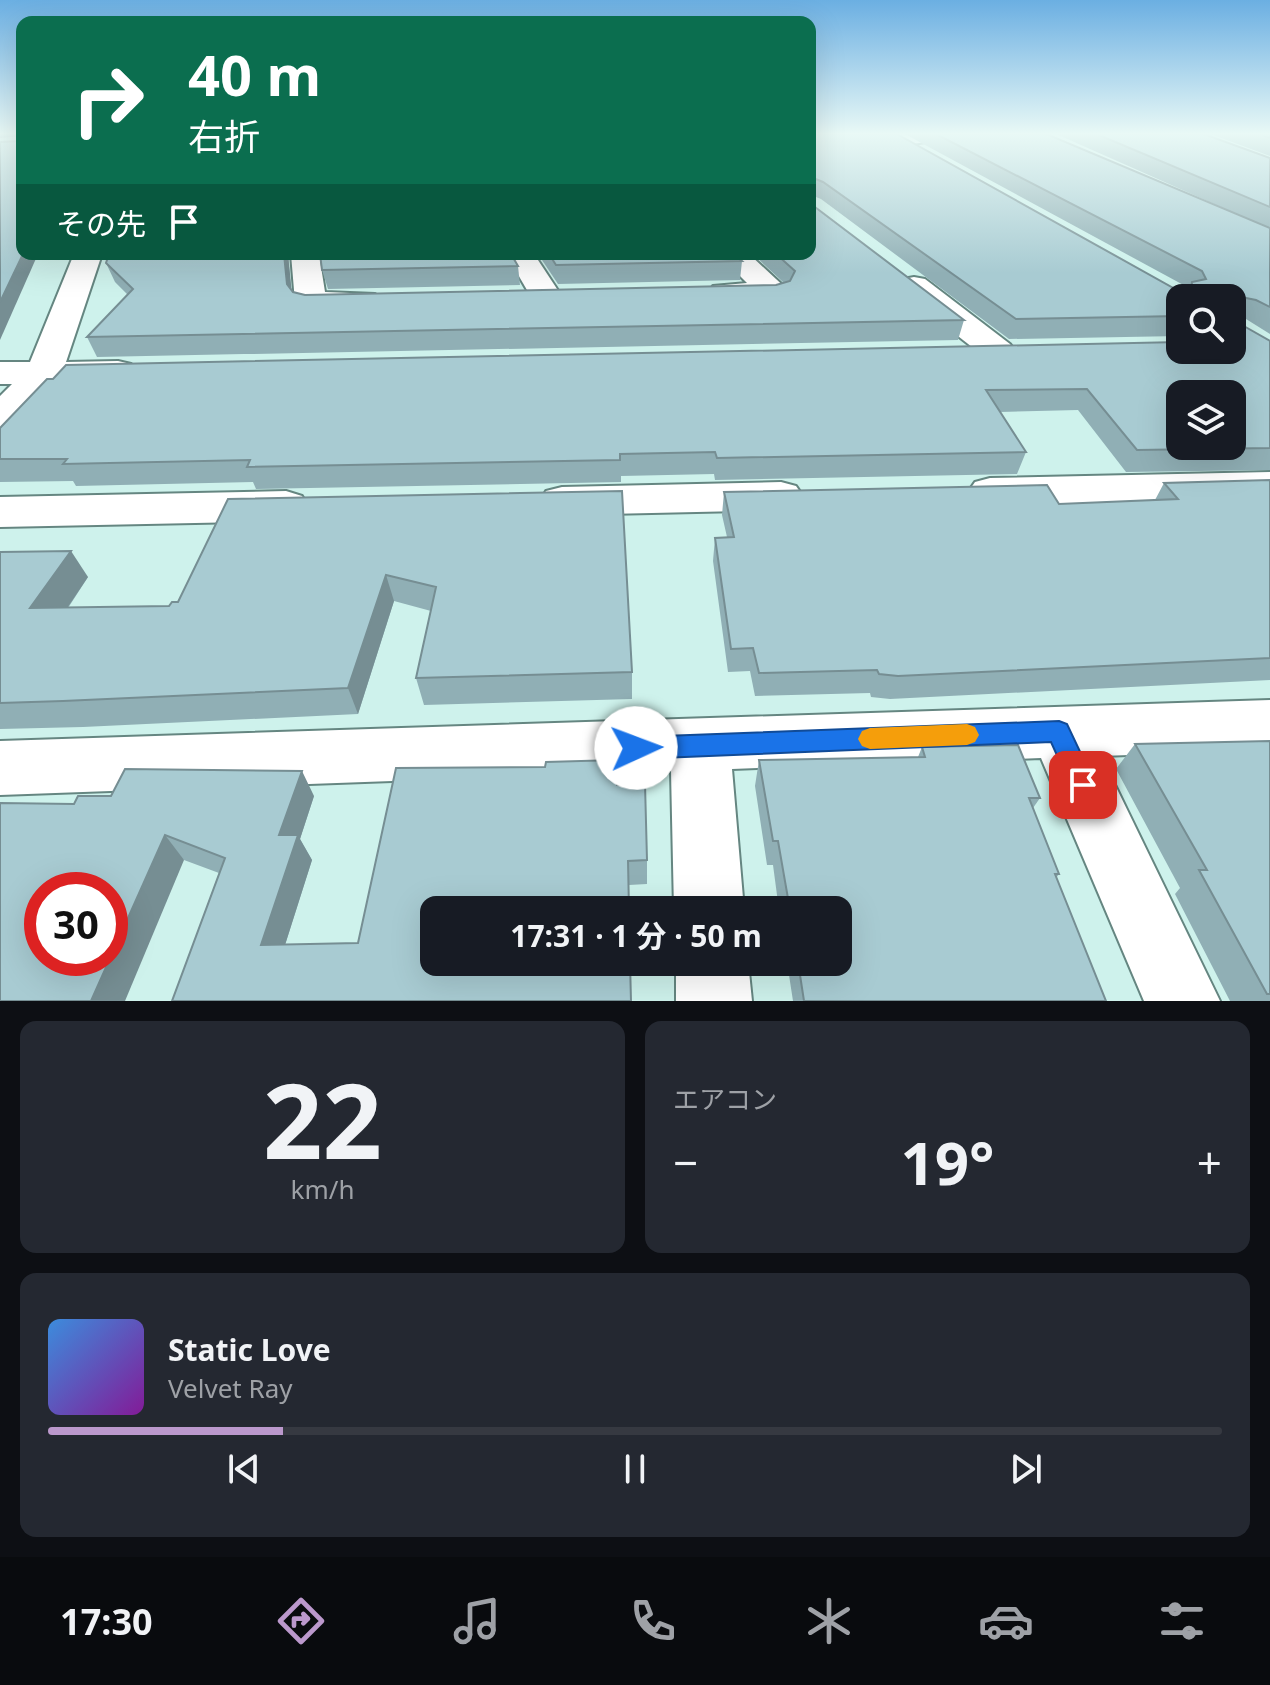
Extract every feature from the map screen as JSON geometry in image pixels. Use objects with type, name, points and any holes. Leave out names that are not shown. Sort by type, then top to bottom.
[{"type":"street","points":[[0,417],[44,373],[86,260]]},
{"type":"street","points":[[306,260],[311,302],[389,300]]},
{"type":"street","points":[[513,296],[560,295],[526,260]]},
{"type":"street","points":[[697,293],[774,292],[739,260]]},
{"type":"street","points":[[885,264],[1013,351],[950,352]]},
{"type":"street","points":[[0,373],[155,371]]},
{"type":"street","points":[[952,493],[1270,486]]},
{"type":"street","points":[[524,502],[825,495]]},
{"type":"street","points":[[0,512],[333,505]]},
{"type":"street","points":[[0,768],[1270,725]]},
{"type":"street","points":[[1059,731],[1182,1001]]},
{"type":"street","points":[[700,746],[708,896]]},
{"type":"street","points":[[713,976],[714,1001]]},
{"type":"building","points":[[0,180],[16,180],[16,260],[20,260],[0,302]]},
{"type":"building","points":[[817,180],[979,180],[1166,284],[1166,316],[1016,319]]},
{"type":"building","points":[[1025,180],[1155,180],[1270,228],[1270,307],[1246,298],[1246,284],[1192,284],[1206,279],[1202,271]]},
{"type":"building","points":[[1205,180],[1270,180],[1270,207]]},
{"type":"building","points":[[816,208],[964,320],[87,337],[133,289],[106,263],[107,260],[285,260],[287,284],[293,292],[305,295],[776,285],[790,281],[795,271],[783,260],[816,260]]},
{"type":"building","points":[[321,260],[514,260],[518,266],[322,270]]},
{"type":"building","points":[[553,260],[742,261],[556,265]]},
{"type":"building","points":[[1246,327],[1270,341],[1270,448],[1246,448],[1246,380],[1166,380],[1166,450],[1137,450],[1087,389],[986,390],[1026,452],[717,458],[715,452],[620,454],[620,460],[247,467],[250,460],[63,464],[67,459],[0,459],[0,428],[47,379],[53,379],[66,365],[1166,342],[1166,364],[1246,364]]},
{"type":"building","points":[[1270,480],[1270,658],[898,676],[879,674],[877,670],[759,673],[753,648],[731,649],[715,538],[734,537],[724,492],[1047,485],[1059,504],[1178,499],[1164,483]]},
{"type":"building","points":[[622,491],[632,672],[416,678],[436,587],[386,575],[348,688],[0,703],[0,552],[71,551],[30,608],[169,606],[172,602],[178,602],[228,499]]},
{"type":"building","points":[[1270,741],[1270,994],[1267,994],[1199,870],[1207,870],[1135,744]]},
{"type":"building","points":[[1018,745],[1040,798],[1029,798],[1059,874],[1055,874],[1106,1001],[804,1001],[800,976],[852,976],[852,896],[788,896],[778,841],[773,841],[759,760],[925,757],[922,747]]},
{"type":"building","points":[[616,760],[617,785],[645,784],[647,860],[628,861],[629,896],[420,896],[420,976],[630,976],[631,1001],[172,1001],[225,858],[165,835],[128,918],[128,872],[24,872],[24,976],[102,976],[91,1001],[0,1001],[0,803],[74,804],[78,796],[111,796],[125,769],[302,771],[279,835],[298,835],[261,945],[358,943],[396,768],[545,767],[546,762]]},
{"type":"slow traffic","points":[[870,739],[967,735]]},
{"type":"route","points":[[636,748],[1059,731],[1083,785]]}]
